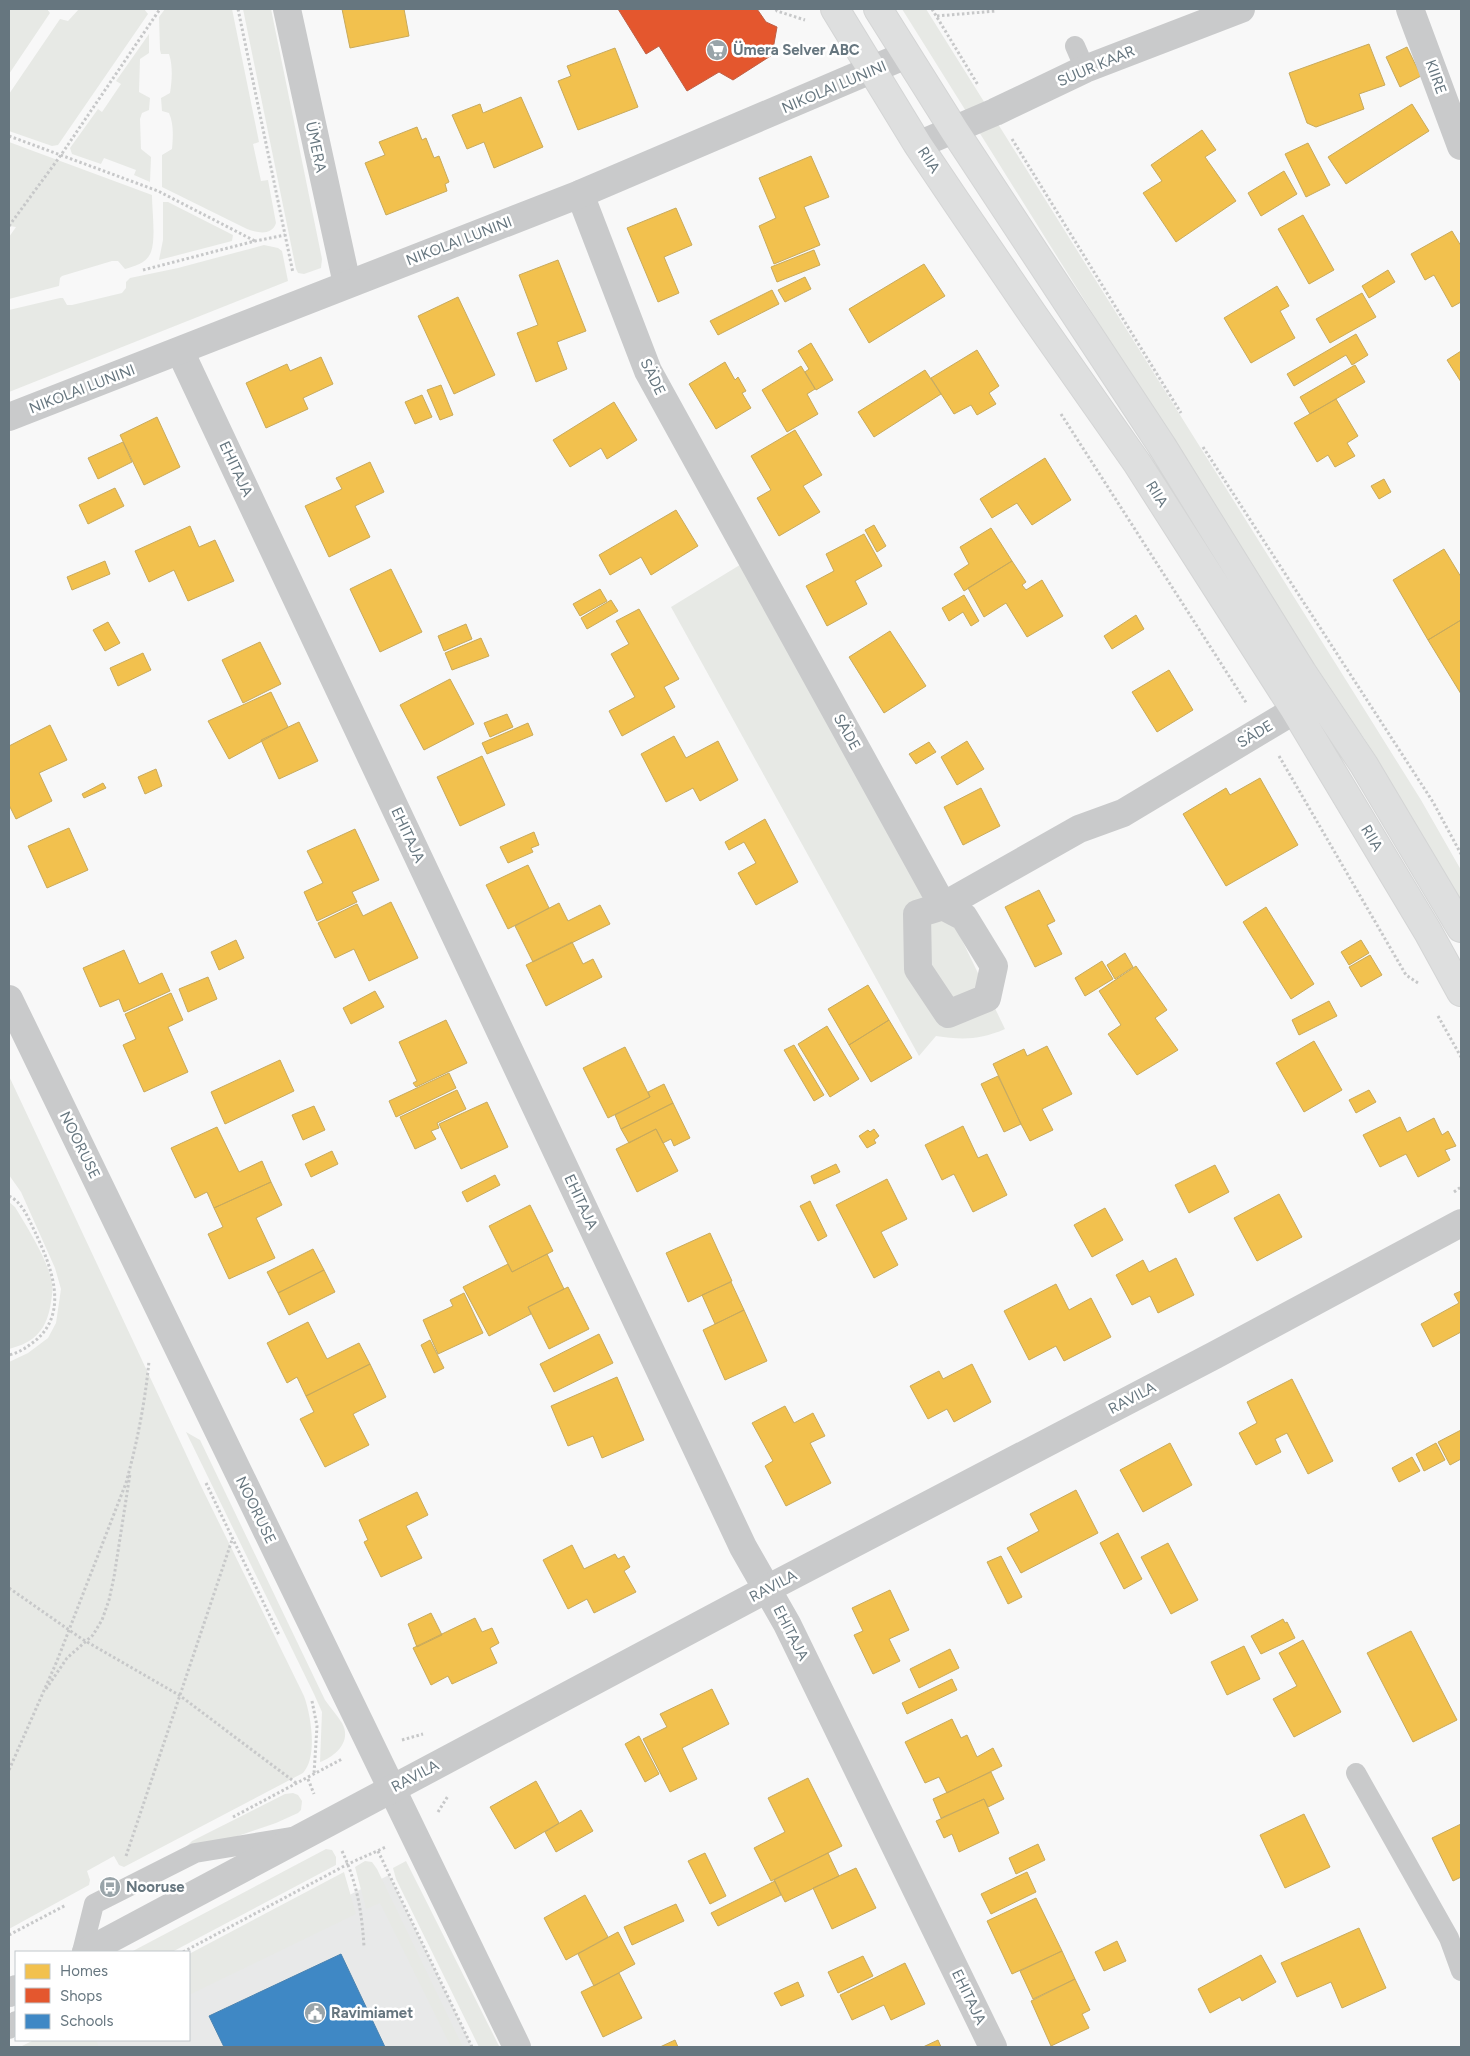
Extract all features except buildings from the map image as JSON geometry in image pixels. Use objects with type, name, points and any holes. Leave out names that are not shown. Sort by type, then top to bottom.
[{"type":"highway","name":"RIIA","points":[[835,9],[874,70],[918,145],[1034,316],[1138,463],[1295,710],[1428,932],[1461,992]]},
{"type":"highway","name":"RIIA","points":[[878,9],[954,130],[1168,454],[1302,672],[1364,765],[1461,928]]},
{"type":"street","name":"ÜMERA","points":[[286,9],[347,284]]},
{"type":"street","name":"SUUR KAAR","points":[[918,145],[995,112],[1080,58],[1241,9]]},
{"type":"street","name":"KIIRE","points":[[1410,9],[1461,146]]},
{"type":"street","name":"NIKOLAI LUNINI","points":[[9,417],[580,194],[906,55]]},
{"type":"street","name":"SÄDE","points":[[580,194],[648,371],[943,906],[1079,829],[1123,813],[1295,710]]},
{"type":"street","name":"EHITAJA","points":[[180,350],[743,1547],[787,1624],[993,2047]]},
{"type":"street","name":"NOORUSE","points":[[9,999],[517,2047]]},
{"type":"street","name":"RAVILA","points":[[88,1951],[767,1589],[1215,1355],[1461,1223]]},
{"type":"lane","points":[[1356,1773],[1455,1935],[1461,1970]]},
{"type":"lane","points":[[82,1951],[94,1904],[195,1853],[308,1834]]},
{"type":"path","points":[[9,226],[61,155],[160,9]]},
{"type":"path","points":[[238,9],[293,274]]},
{"type":"path","points":[[776,9],[807,21]]},
{"type":"path","points":[[932,9],[1186,421]]},
{"type":"path","points":[[936,16],[996,11]]},
{"type":"path","points":[[9,136],[158,191],[255,241]]},
{"type":"path","points":[[143,270],[285,235]]},
{"type":"path","points":[[1061,414],[1264,730],[1406,975],[1421,985]]},
{"type":"path","points":[[1201,444],[1433,802],[1461,854]]},
{"type":"path","points":[[1434,1009],[1461,1057]]},
{"type":"path","points":[[9,1196],[19,1202],[43,1249],[55,1285],[52,1316],[47,1329],[22,1351],[9,1355]]},
{"type":"path","points":[[43,1693],[67,1658],[93,1636],[102,1620],[109,1600],[149,1362]]},
{"type":"path","points":[[9,1770],[70,1631],[94,1561],[114,1516],[133,1458]]},
{"type":"path","points":[[126,1858],[232,1539]]},
{"type":"path","points":[[9,1588],[85,1641],[179,1695],[296,1783]]},
{"type":"path","points":[[308,1778],[317,1800]]},
{"type":"path","points":[[185,1951],[348,1864],[413,1833]]},
{"type":"path","points":[[340,1846],[348,1864],[362,1913],[364,1948]]},
{"type":"path","points":[[378,1851],[472,2047]]},
{"type":"shaded area","points":[[9,9],[47,9],[50,13],[9,74]]},
{"type":"shaded area","points":[[79,9],[144,9],[148,14],[58,145],[52,146],[9,131],[9,94],[60,19],[68,21]]},
{"type":"shaded area","points":[[165,9],[232,9],[259,142],[253,144],[261,181],[268,180],[276,223],[268,232],[255,232],[247,229],[162,187],[162,155],[172,149],[173,136],[171,117],[169,113],[162,111],[161,98],[170,93],[172,79],[169,54],[161,54],[160,50],[159,17]]},
{"type":"shaded area","points":[[243,9],[271,9],[322,259],[321,268],[304,274],[298,273],[296,269]]},
{"type":"shaded area","points":[[902,9],[926,9],[1421,800],[1461,870],[1461,902],[1364,738],[1328,689]]},
{"type":"shaded area","points":[[149,34],[149,53],[140,59],[139,92],[150,98],[149,110],[142,113],[140,119],[141,149],[151,157],[150,182],[134,175],[136,170],[104,158],[101,164],[72,154],[70,148],[98,109],[102,112],[121,84],[116,81]]},
{"type":"shaded area","points":[[9,142],[152,195],[153,239],[151,252],[147,259],[140,264],[125,269],[118,261],[112,261],[62,276],[59,286],[9,299],[9,237],[16,227],[9,226]]},
{"type":"shaded area","points":[[163,202],[168,202],[233,235],[232,241],[159,260],[163,240]]},
{"type":"shaded area","points":[[264,245],[278,248],[282,251],[288,281],[9,392],[9,310],[60,298],[63,298],[67,305],[72,305],[122,293],[126,288],[126,282],[130,278],[178,268]]},
{"type":"shaded area","points":[[748,560],[947,909],[1005,1029],[971,1038],[936,1036],[919,1056],[671,607]]},
{"type":"shaded area","points":[[9,1076],[200,1484],[304,1696],[311,1724],[312,1747],[308,1766],[303,1773],[124,1867],[119,1865],[114,1856],[87,1871],[90,1880],[89,1885],[9,1929],[9,1362],[28,1353],[48,1338],[56,1323],[61,1289],[55,1268],[21,1192],[9,1175]]},
{"type":"shaded area","points":[[9,1202],[15,1207],[42,1254],[50,1274],[52,1297],[47,1320],[39,1333],[26,1342],[9,1349]]},
{"type":"shaded area","points":[[186,1432],[200,1440],[325,1700],[345,1730],[344,1742],[341,1747],[332,1756],[320,1762],[322,1712]]},
{"type":"shaded area","points":[[293,1793],[298,1795],[302,1801],[301,1810],[298,1813],[276,1823],[235,1837],[184,1849],[192,1841],[285,1794]]},
{"type":"shaded area","points":[[326,1849],[332,1850],[336,1857],[336,1865],[174,1951],[133,1951]]},
{"type":"shaded area","points":[[365,1861],[372,1862],[377,1869],[463,2047],[451,2047],[380,1903],[366,1909],[355,1867]]},
{"type":"shaded area","points":[[406,1861],[499,2046],[479,2047],[396,1879],[393,1868]]},
{"type":"shaded area","points":[[344,1872],[356,1914],[190,1995],[190,1953]]},
{"type":"shaded area","points":[[389,1875],[472,2047],[49,2047],[62,2041],[190,2041],[190,1975]]},
{"type":"shaded area","points":[[32,2041],[96,2041],[99,2047],[20,2047]]},
{"type":"place","name":"Ümera Selver ABC","points":[[717,50]]},
{"type":"place","name":"Nooruse","points":[[110,1887]]},
{"type":"place","name":"Ravimiamet","points":[[315,2013]]}]
